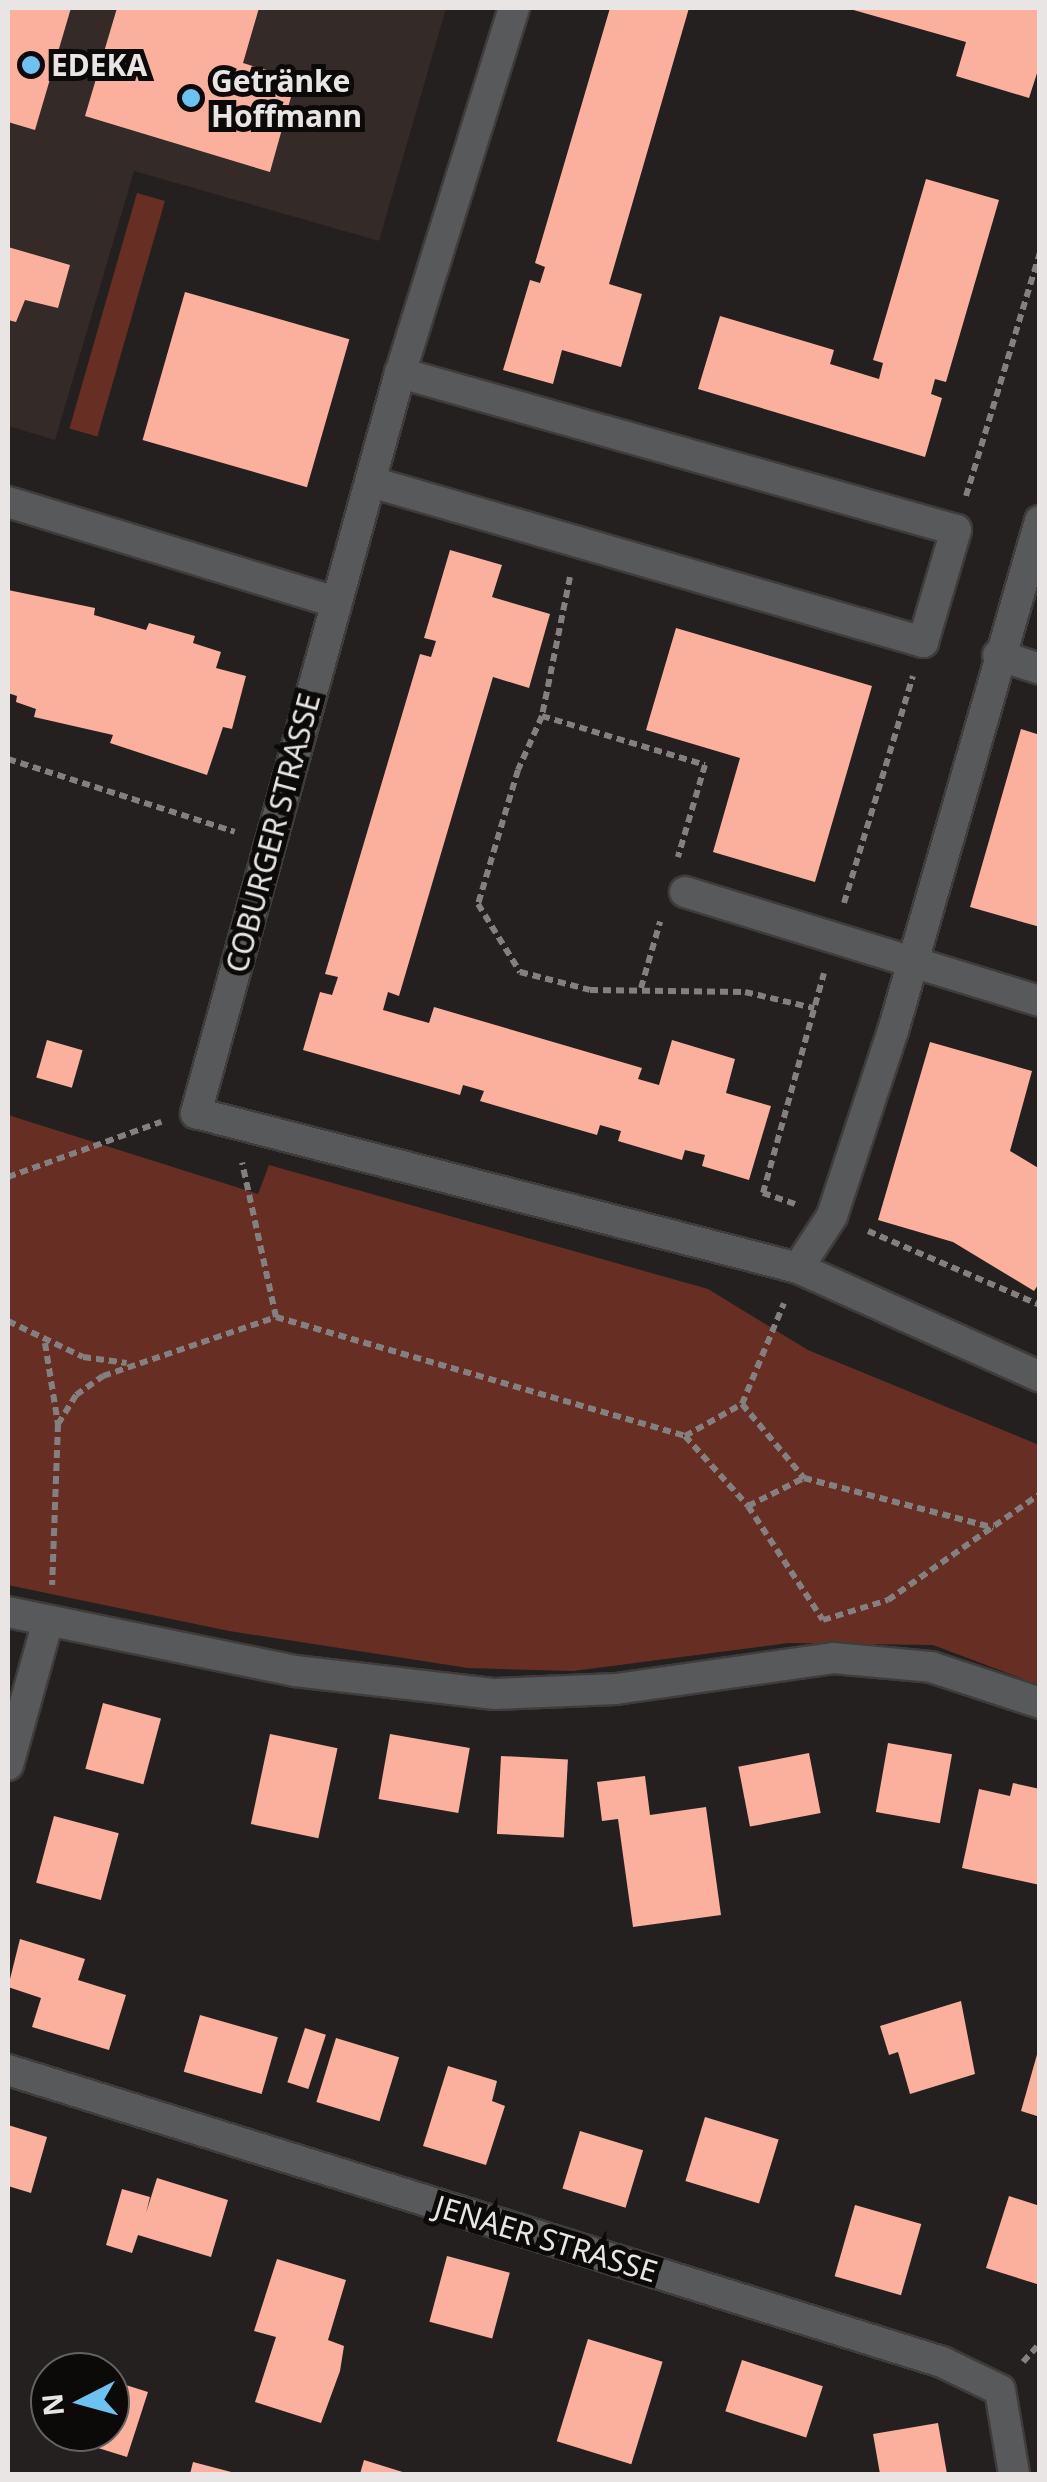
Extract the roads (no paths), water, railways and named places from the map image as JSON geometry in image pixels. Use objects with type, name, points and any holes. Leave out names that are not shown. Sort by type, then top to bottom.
[{"type":"street","name":"COBURGER STRASSE","points":[[514,8],[400,373],[196,1113],[798,1268]]},
{"type":"street","points":[[370,482],[577,546],[923,642],[956,530],[400,373]]},
{"type":"street","points":[[8,502],[336,602]]},
{"type":"street","points":[[1040,521],[1034,565],[998,655],[913,958],[832,1216],[798,1268],[1040,1377]]},
{"type":"street","points":[[998,655],[1040,669]]},
{"type":"street","points":[[674,889],[913,958],[1040,1001]]},
{"type":"street","points":[[8,1612],[295,1671],[495,1694],[616,1689],[834,1658],[930,1667],[1040,1703]]},
{"type":"street","points":[[8,1765],[48,1621]]},
{"type":"street","name":"JENAER STRASSE","points":[[8,2070],[942,2362],[1000,2390],[1014,2474]]},
{"type":"place","name":"EDEKA","points":[[31,65]]},
{"type":"place","name":"Getränke Hoffmann","points":[[191,98]]}]
